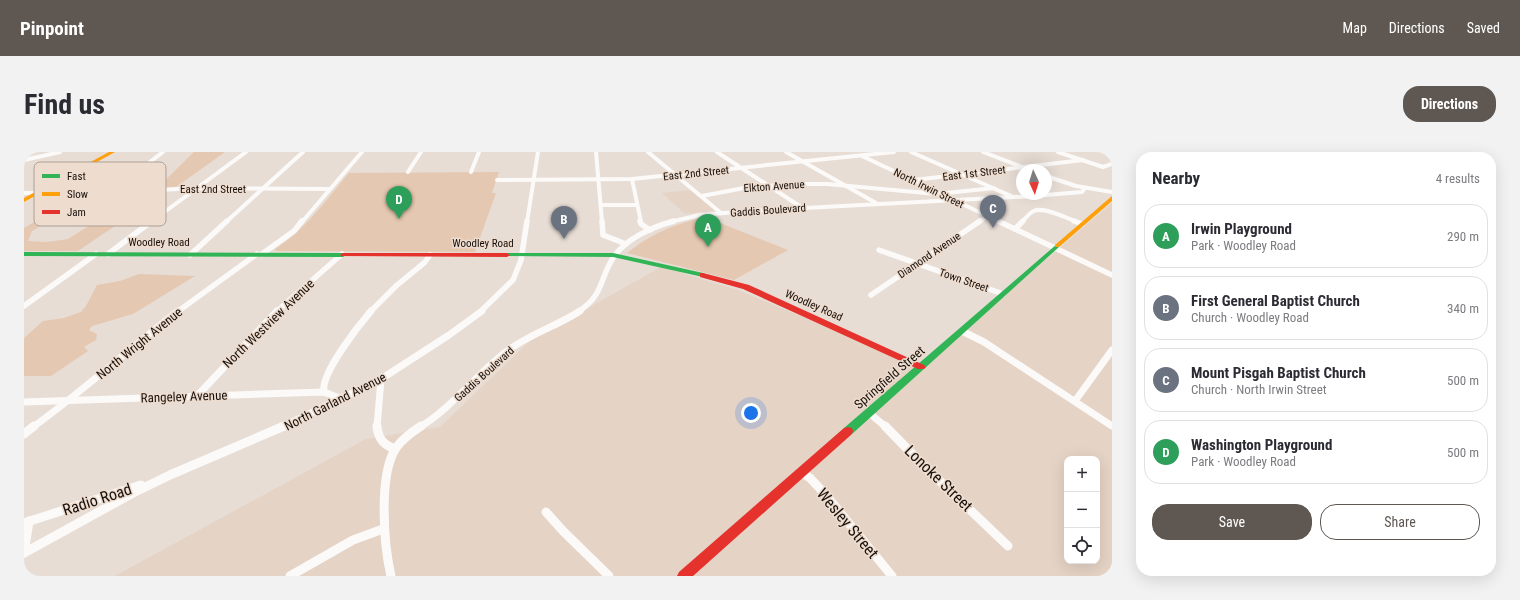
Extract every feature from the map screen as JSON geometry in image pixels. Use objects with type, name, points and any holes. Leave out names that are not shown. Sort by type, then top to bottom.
[{"type":"main road","points":[[94,162],[113,152]]},
{"type":"main road","points":[[24,200],[34,195]]},
{"type":"main road","name":"Springfield Street","points":[[684,576],[1112,198]]},
{"type":"main road","name":"Woodley Road","points":[[24,254],[613,255],[676,268],[746,287],[921,367]]},
{"type":"street","points":[[24,160],[60,152]]},
{"type":"street","points":[[150,162],[163,152]]},
{"type":"street","points":[[166,211],[246,152]]},
{"type":"street","points":[[190,254],[303,152]]},
{"type":"street","name":"North Wright Avenue","points":[[24,434],[71,400],[160,325],[259,254],[294,231],[362,152]]},
{"type":"street","points":[[408,172],[421,152]]},
{"type":"street","points":[[471,172],[479,152]]},
{"type":"street","name":"North Garland Avenue","points":[[24,553],[108,506],[170,475],[271,433],[381,379],[442,340],[487,307],[513,280],[516,274],[522,254],[538,152]]},
{"type":"street","points":[[596,152],[603,235],[626,244]]},
{"type":"street","points":[[648,152],[721,213]]},
{"type":"street","points":[[717,152],[801,208]]},
{"type":"street","points":[[786,152],[876,203]]},
{"type":"street","name":"North Irwin Street","points":[[855,152],[1112,275]]},
{"type":"street","name":"East 2nd Street","points":[[497,180],[632,179],[894,152]]},
{"type":"street","points":[[910,152],[1013,196]]},
{"type":"street","points":[[983,152],[1016,164]]},
{"type":"street","points":[[1058,152],[1103,167],[1112,164]]},
{"type":"street","name":"East 1st Street","points":[[1049,164],[1083,160]]},
{"type":"street","name":"East 1st Street","points":[[913,180],[1016,168]]},
{"type":"street","points":[[1052,178],[1086,188],[1112,192]]},
{"type":"street","points":[[632,179],[641,224],[650,230]]},
{"type":"street","name":"Elkton Avenue","points":[[702,196],[734,189],[767,185],[802,183],[848,186]]},
{"type":"street","points":[[848,186],[941,193],[994,188]]},
{"type":"street","name":"East 2nd Street","points":[[166,190],[197,188],[330,189]]},
{"type":"street","name":"Gaddis Boulevard","points":[[395,449],[406,437],[444,410],[485,370],[511,348],[577,312],[590,303],[597,294],[613,255],[626,244],[650,230],[680,218],[721,213],[876,203],[957,201],[1082,192],[1086,188]]},
{"type":"street","points":[[601,205],[637,205]]},
{"type":"street","points":[[1015,229],[1033,210],[1038,209],[1048,211],[1082,224]]},
{"type":"street","name":"Diamond Avenue","points":[[871,295],[988,216]]},
{"type":"street","points":[[108,254],[146,226]]},
{"type":"street","name":"Town Street","points":[[879,250],[1003,294]]},
{"type":"street","points":[[24,306],[96,254]]},
{"type":"street","name":"North Westview Avenue","points":[[197,396],[270,318],[295,294],[342,254]]},
{"type":"street","points":[[324,392],[322,388],[324,382],[334,362],[357,326],[382,298],[425,262],[430,255]]},
{"type":"street","points":[[962,331],[984,342],[1112,426]]},
{"type":"street","points":[[1075,402],[1112,350]]},
{"type":"street","points":[[381,379],[378,434],[384,444],[395,449],[390,461],[387,478],[383,529],[391,576]]},
{"type":"street","name":"Rangeley Avenue","points":[[24,402],[324,392],[342,399]]},
{"type":"street","name":"Lonoke Street","points":[[868,412],[878,419],[1008,546]]},
{"type":"street","name":"Wesley Street","points":[[801,472],[810,478],[825,494],[892,576]]},
{"type":"street","name":"Radio Road","points":[[27,522],[170,475]]},
{"type":"street","points":[[546,512],[563,531],[609,576]]},
{"type":"street","points":[[24,553],[27,522]]},
{"type":"street","points":[[290,576],[353,540],[383,529]]},
{"type":"shaded area","points":[[194,152],[225,152],[176,187],[166,188],[166,179]]},
{"type":"shaded area","points":[[499,172],[492,193],[496,193],[475,252],[276,251],[275,249],[306,224],[349,173]]},
{"type":"shaded area","points":[[690,190],[715,210],[685,214],[662,193]]},
{"type":"shaded area","points":[[1112,203],[1112,576],[115,576],[366,439],[440,427],[531,340],[661,267],[738,290],[921,367]]},
{"type":"shaded area","points":[[705,217],[788,250],[734,280],[627,253],[664,230]]},
{"type":"shaded area","points":[[34,222],[34,226],[41,226],[32,231],[28,241],[47,242],[68,239],[89,226],[115,226],[78,251],[24,251],[24,228]]},
{"type":"shaded area","points":[[139,274],[195,276],[133,314],[92,326],[89,330],[97,334],[96,340],[84,347],[88,351],[51,376],[24,376],[24,338],[43,321],[64,318],[81,312],[86,306],[97,285],[120,281]]},
{"type":"traffic: fast","points":[[848,431],[1057,246]]},
{"type":"traffic: fast","points":[[24,254],[343,255]]},
{"type":"traffic: fast","points":[[507,255],[613,255],[703,275]]},
{"type":"traffic: slow","points":[[94,162],[113,152]]},
{"type":"traffic: slow","points":[[24,200],[34,195]]},
{"type":"traffic: slow","points":[[1057,246],[1112,198]]},
{"type":"traffic: jam","points":[[343,255],[507,255]]},
{"type":"traffic: jam","points":[[703,275],[746,287],[921,367]]},
{"type":"traffic: jam","points":[[684,576],[848,431]]},
{"type":"place","name":"Washington Playground","points":[[399,219]]},
{"type":"place","name":"Mount Pisgah Baptist Church","points":[[993,228]]},
{"type":"place","name":"First General Baptist Church","points":[[564,239]]},
{"type":"place","name":"Irwin Playground","points":[[708,247]]}]
